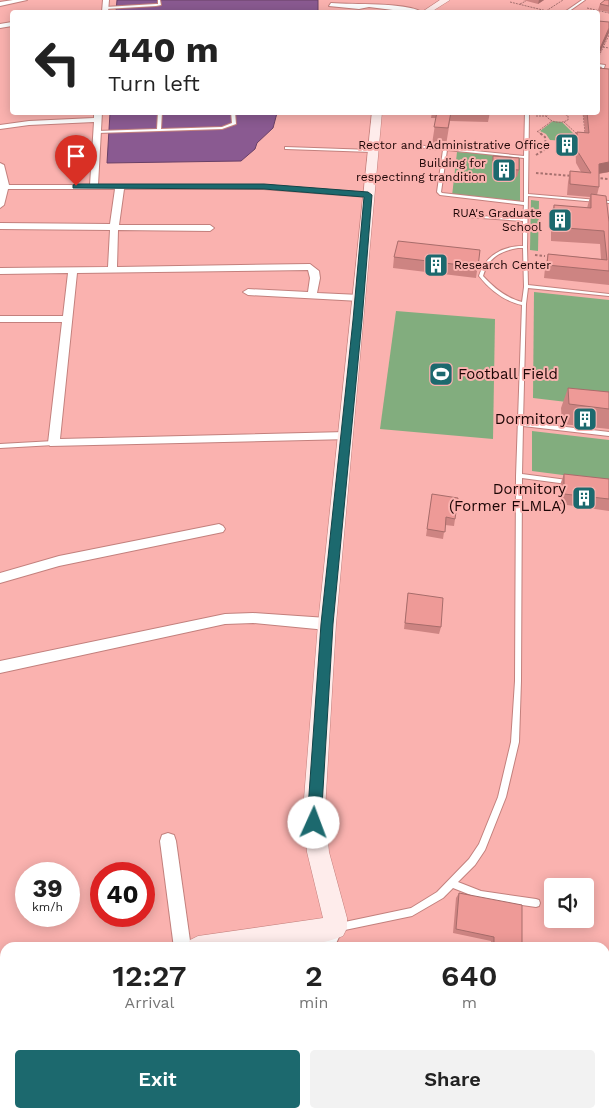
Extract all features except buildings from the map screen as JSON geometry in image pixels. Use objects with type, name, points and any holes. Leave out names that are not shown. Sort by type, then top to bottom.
[{"type":"street","points":[[0,4],[24,0]]},
{"type":"street","points":[[105,10],[106,0]]},
{"type":"street","points":[[429,10],[446,0]]},
{"type":"street","points":[[330,5],[359,7],[369,5],[405,10]]},
{"type":"street","points":[[26,123],[28,115]]},
{"type":"street","points":[[277,942],[330,938],[335,918],[319,865],[314,836],[327,624],[377,115]]},
{"type":"street","points":[[0,127],[98,116],[94,186]]},
{"type":"street","points":[[0,165],[3,186],[0,205]]},
{"type":"street","points":[[3,186],[264,187],[368,195]]},
{"type":"street","points":[[112,270],[114,227],[120,186]]},
{"type":"street","points":[[0,226],[210,228]]},
{"type":"street","points":[[0,271],[264,266],[310,267],[314,271],[316,278],[312,295]]},
{"type":"street","points":[[73,270],[54,444],[346,436]]},
{"type":"street","points":[[248,292],[360,298]]},
{"type":"street","points":[[0,319],[68,319]]},
{"type":"street","points":[[0,578],[59,561],[219,529]]},
{"type":"street","points":[[0,667],[225,619],[253,618],[327,624]]},
{"type":"street","points":[[168,841],[182,942]]},
{"type":"lane","points":[[105,10],[156,5],[160,4],[159,0]]},
{"type":"lane","points":[[570,10],[584,0]]},
{"type":"lane","points":[[160,115],[160,130]]},
{"type":"lane","points":[[97,132],[230,127],[234,124],[233,115]]},
{"type":"lane","points":[[330,938],[356,925],[412,912],[440,895],[453,884],[482,847],[502,797],[515,742],[518,672],[519,476],[526,286],[524,247],[527,115]]},
{"type":"lane","points":[[415,146],[525,156]]},
{"type":"lane","points":[[286,148],[372,151]]},
{"type":"lane","points":[[445,149],[439,192],[441,194],[526,204]]},
{"type":"lane","points":[[526,195],[609,202]]},
{"type":"lane","points":[[467,216],[525,220]]},
{"type":"lane","points":[[524,247],[515,247],[490,258],[482,265],[481,276],[498,292],[513,302],[524,304]]},
{"type":"lane","points":[[526,286],[609,294]]},
{"type":"lane","points":[[520,424],[609,434]]},
{"type":"lane","points":[[0,446],[54,444]]},
{"type":"lane","points":[[519,476],[571,483]]},
{"type":"lane","points":[[453,884],[481,895],[536,903]]},
{"type":"path","points":[[548,10],[563,0]]},
{"type":"path","points":[[520,4],[526,1]]},
{"type":"path","points":[[510,2],[542,10]]},
{"type":"path","points":[[576,6],[596,10],[603,4]]},
{"type":"path","points":[[600,56],[609,37]]},
{"type":"path","points":[[604,47],[609,48]]},
{"type":"path","points":[[548,115],[546,117],[552,121],[564,122],[580,138]]},
{"type":"path","points":[[564,122],[569,118],[565,115]]},
{"type":"path","points":[[583,115],[585,137]]},
{"type":"path","points":[[537,132],[552,121]]},
{"type":"path","points":[[525,129],[537,132],[546,139],[545,151],[525,156]]},
{"type":"path","points":[[525,172],[576,176]]},
{"type":"path","points":[[596,178],[609,179]]},
{"type":"path","points":[[528,254],[545,256]]},
{"type":"green space","points":[[553,121],[562,122],[582,142],[550,140],[546,134],[540,131]]},
{"type":"green space","points":[[457,152],[520,156],[520,202],[452,196]]},
{"type":"green space","points":[[531,200],[539,201],[538,251],[530,250]]},
{"type":"green space","points":[[534,292],[609,300],[609,407],[533,398]]},
{"type":"green space","name":"Football Field","points":[[396,311],[495,319],[493,439],[380,429]]},
{"type":"green space","points":[[532,431],[609,440],[609,481],[532,471]]},
{"type":"shaded area","points":[[117,0],[318,0],[318,10],[116,10]]},
{"type":"shaded area","points":[[110,115],[276,115],[273,128],[257,143],[255,149],[241,161],[107,163]]},
{"type":"place","name":"Rector and Administrative Office","points":[[567,145]]},
{"type":"place","name":"Building for respectinng trandition","points":[[504,170]]},
{"type":"place","name":"RUA's Graduate School","points":[[560,220]]},
{"type":"place","name":"Research Center","points":[[436,265]]},
{"type":"place","name":"Football Field","points":[[441,374]]},
{"type":"place","name":"Dormitory","points":[[585,419]]},
{"type":"place","name":"Dormitory (Former FLMLA)","points":[[584,498]]},
{"type":"route","points":[[76,186],[264,187],[368,195],[366,238],[327,624],[314,823]]}]
